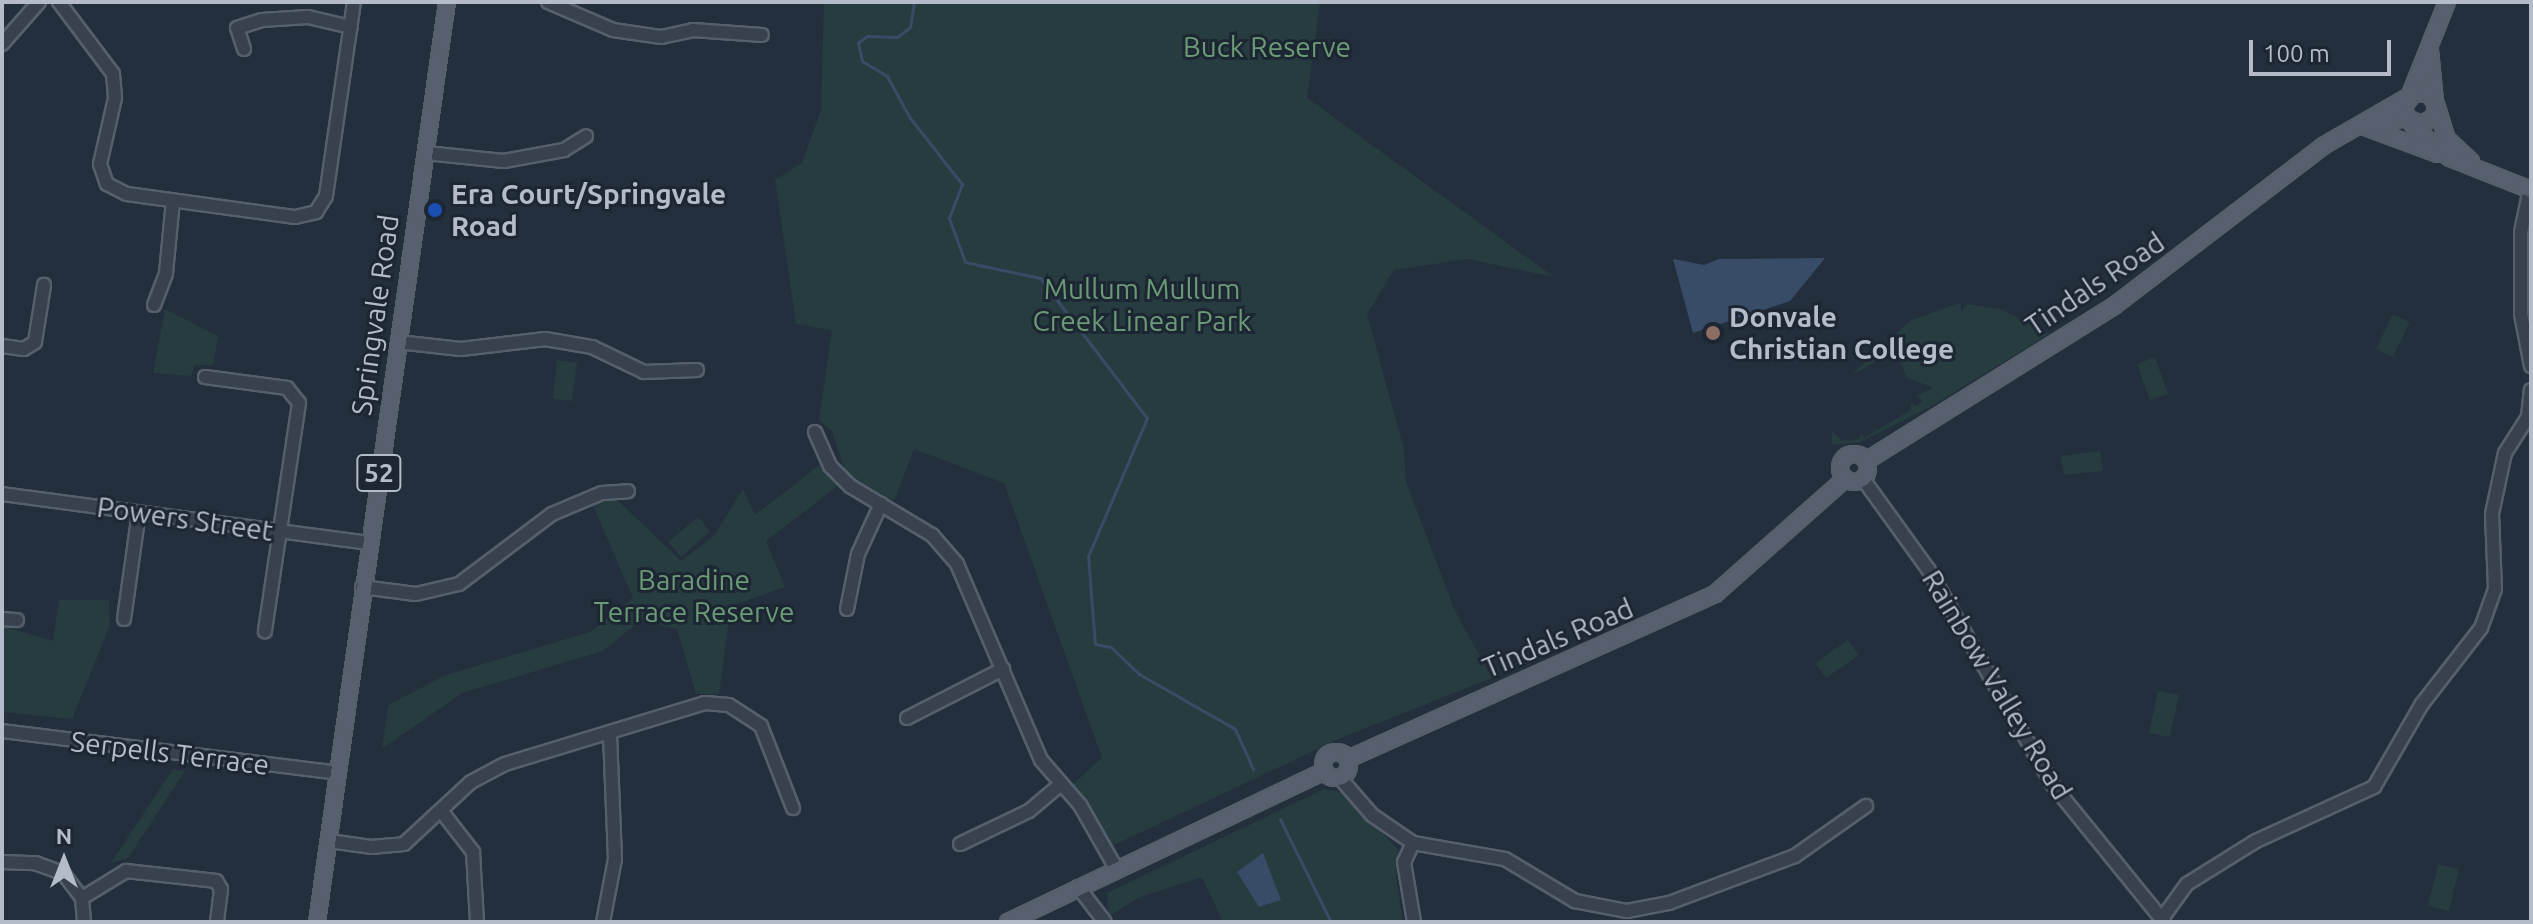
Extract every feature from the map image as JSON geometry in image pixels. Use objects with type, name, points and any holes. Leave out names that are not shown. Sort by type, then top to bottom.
[{"type":"main road","name":"Springvale Road","points":[[317,922],[447,2]]},
{"type":"main road","points":[[2447,2],[2409,97],[2408,119],[2450,158]]},
{"type":"main road","points":[[2430,46],[2436,105],[2450,143],[2478,167]]},
{"type":"main road","points":[[2409,97],[2426,93],[2436,105]]},
{"type":"main road","name":"Tindals Road","points":[[1324,771],[1330,753],[1348,759],[1694,607],[1754,564],[1845,479],[1845,458],[1866,461],[2114,306],[2342,134],[2409,97]]},
{"type":"main road","name":"Tindals Road","points":[[2342,134],[2408,119],[2425,123],[2436,105]]},
{"type":"main road","points":[[2365,127],[2478,167],[2531,190]]},
{"type":"main road","points":[[1845,479],[1863,479],[1866,461]]},
{"type":"main road","points":[[1008,922],[1324,771],[1340,778],[1348,770],[1348,759]]},
{"type":"street","points":[[59,2],[113,74],[104,180],[119,193],[295,217],[318,209],[327,191],[354,2]]},
{"type":"street","points":[[548,2],[613,30],[661,37],[693,30],[762,35]]},
{"type":"street","points":[[2,44],[37,3]]},
{"type":"street","points":[[244,49],[237,28],[262,20],[308,17],[351,27]]},
{"type":"street","points":[[426,153],[504,161],[564,150],[586,136]]},
{"type":"street","points":[[2531,190],[2521,232],[2521,314],[2531,366]]},
{"type":"street","points":[[154,305],[166,273],[173,200]]},
{"type":"street","points":[[2,346],[24,349],[35,342],[44,285]]},
{"type":"street","points":[[398,342],[461,349],[545,339],[592,347],[644,372],[697,370]]},
{"type":"street","points":[[205,377],[295,393],[299,432],[279,533],[265,631]]},
{"type":"street","points":[[2164,919],[2187,884],[2256,841],[2374,787],[2422,704],[2481,628],[2495,589],[2492,514],[2505,453],[2528,417],[2531,390]]},
{"type":"street","points":[[815,432],[830,466],[881,504],[932,535],[957,564],[1041,760],[1098,831],[1116,868]]},
{"type":"street","name":"Rainbow Valley Road","points":[[1863,479],[1928,569],[2052,784],[2152,912],[2164,919]]},
{"type":"street","points":[[362,587],[416,594],[459,584],[552,514],[592,496],[628,491]]},
{"type":"street","name":"Powers Street","points":[[2,494],[369,543]]},
{"type":"street","points":[[847,609],[858,554],[881,504]]},
{"type":"street","points":[[124,619],[139,512]]},
{"type":"street","points":[[2,619],[17,620]]},
{"type":"street","points":[[907,718],[1003,669]]},
{"type":"street","points":[[329,841],[371,847],[404,844],[471,782],[505,764],[686,706],[729,705],[761,726],[793,808]]},
{"type":"street","name":"Serpells Terrace","points":[[2,731],[337,773]]},
{"type":"street","points":[[603,922],[615,859],[610,732]]},
{"type":"street","points":[[1340,778],[1372,815],[1413,843],[1505,859],[1575,901],[1627,911],[1669,903],[1795,856],[1866,806]]},
{"type":"street","points":[[960,844],[1029,811],[1061,784]]},
{"type":"street","points":[[442,812],[473,852],[477,922]]},
{"type":"street","points":[[1413,843],[1404,862],[1414,922]]},
{"type":"street","points":[[2,862],[53,868],[82,898],[84,922]]},
{"type":"street","points":[[82,898],[126,871],[216,881],[221,889],[217,922]]},
{"type":"street","points":[[1078,887],[1105,922]]},
{"type":"green space","name":"Mullum Mullum Creek Linear Park","points":[[824,2],[1320,2],[1307,98],[1554,277],[1468,259],[1394,270],[1367,314],[1404,450],[1406,482],[1455,611],[1492,678],[1343,737],[1110,847],[1069,788],[1102,758],[1004,483],[914,449],[894,501],[846,474],[832,431],[819,420],[832,330],[796,324],[775,180],[802,163],[821,110]]},
{"type":"green space","points":[[1961,304],[1961,313],[1966,304],[2000,309],[2049,334],[1930,407],[1860,442],[1832,445],[1832,431],[1842,441],[1859,439],[1861,432],[1864,438],[1911,410],[1911,403],[1918,406],[1922,400],[1916,396],[1933,388],[1906,377],[1897,350],[1851,375],[1910,321]]},
{"type":"green space","points":[[165,309],[218,336],[213,365],[195,365],[191,376],[153,373]]},
{"type":"green space","points":[[2393,314],[2410,322],[2393,357],[2376,349]]},
{"type":"green space","points":[[2155,357],[2168,394],[2150,400],[2137,364]]},
{"type":"green space","points":[[557,360],[577,363],[572,401],[553,399]]},
{"type":"green space","points":[[2100,451],[2103,471],[2064,475],[2061,456]]},
{"type":"green space","name":"Baradine Terrace Reserve","points":[[822,463],[840,484],[766,541],[785,587],[731,606],[719,694],[696,694],[677,629],[641,620],[603,651],[462,693],[382,749],[388,705],[446,675],[590,632],[633,598],[593,505],[615,498],[681,561],[714,536],[743,489],[755,515]]},
{"type":"green space","points":[[698,517],[710,531],[681,557],[668,542]]},
{"type":"green space","points":[[59,600],[109,600],[110,625],[72,719],[2,712],[2,626],[53,641]]},
{"type":"green space","points":[[1848,640],[1859,655],[1826,678],[1815,663]]},
{"type":"green space","points":[[2158,691],[2179,695],[2170,737],[2149,733]]},
{"type":"green space","points":[[173,769],[185,771],[128,858],[111,863]]},
{"type":"green space","points":[[1324,789],[1340,792],[1399,850],[1396,875],[1403,922],[1223,922],[1202,877],[1140,897],[1109,916],[1107,893]]},
{"type":"green space","points":[[2438,864],[2459,869],[2449,911],[2428,906]]},
{"type":"water","points":[[1825,258],[1790,301],[1693,333],[1673,259],[1704,265],[1719,259]]},
{"type":"water","points":[[1263,853],[1281,900],[1259,907],[1237,872]]},
{"type":"waterway","points":[[914,2],[910,27],[897,37],[867,36],[858,43],[862,61],[887,76],[910,118],[962,184],[949,218],[965,262],[1040,278],[1147,418],[1088,556],[1095,644],[1111,647],[1139,674],[1235,729],[1253,769]]},
{"type":"waterway","points":[[1280,819],[1331,922]]},
{"type":"place","name":"Era Court/Springvale Road","points":[[435,210]]},
{"type":"place","name":"Donvale Christian College","points":[[1713,333]]},
{"type":"park label","name":"Buck Reserve","points":[[1267,47]]}]
